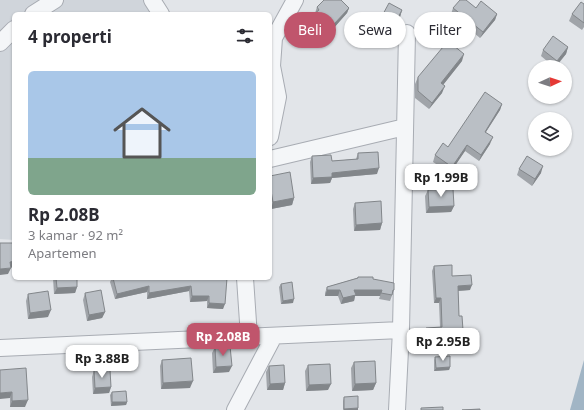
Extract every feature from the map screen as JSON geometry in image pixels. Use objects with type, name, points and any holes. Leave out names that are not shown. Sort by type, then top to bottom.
[{"type":"street","points":[[37,12],[55,0]]},
{"type":"street","points":[[152,0],[160,12]]},
{"type":"street","points":[[272,127],[278,97],[272,66],[274,38],[296,0]]},
{"type":"street","points":[[0,43],[12,31]]},
{"type":"street","points":[[397,410],[402,330],[407,33]]},
{"type":"street","points":[[272,159],[405,127]]},
{"type":"street","points":[[246,280],[249,337]]},
{"type":"street","points":[[0,348],[402,330]]},
{"type":"street","points":[[235,410],[274,336]]},
{"type":"shaded area","points":[[0,0],[162,0],[164,12],[12,12],[12,240],[0,239]]},
{"type":"water","points":[[584,360],[584,410],[570,410]]},
{"type":"building","points":[[324,0],[341,0],[349,8],[336,22],[336,12],[317,12],[319,10],[317,7]]},
{"type":"building","points":[[460,0],[466,0],[476,8],[481,1],[497,14],[483,32],[476,26],[476,12],[458,12],[453,8]]},
{"type":"building","points":[[581,2],[584,4],[584,23],[572,14]]},
{"type":"building","points":[[389,3],[402,10],[401,12],[384,12]]},
{"type":"building","points":[[553,36],[568,47],[558,60],[543,50]]},
{"type":"building","points":[[442,48],[457,48],[464,54],[441,83],[445,86],[432,103],[418,91],[418,77]]},
{"type":"building","points":[[485,92],[502,104],[485,132],[493,137],[481,155],[467,145],[452,167],[435,155],[443,143],[448,147]]},
{"type":"building","points":[[378,152],[379,168],[332,173],[332,177],[313,178],[312,156],[331,155],[332,161],[358,159],[358,153]]},
{"type":"building","points":[[527,156],[543,166],[535,179],[519,169]]},
{"type":"building","points":[[290,172],[294,198],[273,202],[272,176]]},
{"type":"building","points":[[453,189],[454,206],[429,207],[428,190]]},
{"type":"building","points":[[381,201],[382,223],[356,225],[355,203]]},
{"type":"building","points":[[0,243],[12,243],[12,262],[10,262],[11,268],[0,269]]},
{"type":"building","points":[[452,265],[452,276],[471,275],[472,285],[458,286],[459,316],[462,316],[463,330],[443,332],[444,343],[427,344],[426,328],[442,327],[441,298],[436,298],[434,266]]},
{"type":"building","points":[[358,277],[373,277],[373,279],[394,283],[392,295],[381,293],[382,290],[354,290],[356,295],[343,298],[340,290],[327,290],[327,287]]},
{"type":"building","points":[[56,280],[77,280],[77,287],[57,288]]},
{"type":"building","points":[[114,280],[227,280],[225,304],[209,303],[209,296],[192,296],[191,286],[149,293],[149,286],[117,294]]},
{"type":"building","points":[[292,282],[294,299],[283,301],[281,284]]},
{"type":"building","points":[[101,290],[105,312],[89,315],[85,293]]},
{"type":"building","points":[[48,291],[51,310],[30,313],[28,294]]},
{"type":"building","points":[[230,346],[232,366],[216,367],[215,347]]},
{"type":"building","points":[[450,356],[450,367],[436,368],[435,357]]},
{"type":"building","points":[[191,358],[193,381],[163,383],[162,360]]},
{"type":"building","points":[[375,361],[376,383],[355,384],[354,362]]},
{"type":"building","points":[[330,364],[331,384],[309,385],[308,365]]},
{"type":"building","points":[[284,365],[285,383],[270,384],[269,366]]},
{"type":"building","points":[[26,368],[28,400],[12,401],[12,392],[0,393],[0,370]]},
{"type":"building","points":[[94,370],[110,370],[111,387],[95,388]]},
{"type":"building","points":[[126,391],[127,402],[112,402],[112,392]]},
{"type":"building","points":[[358,396],[358,408],[344,409],[344,397]]},
{"type":"building","points":[[443,407],[443,410],[421,410],[421,408]]}]
